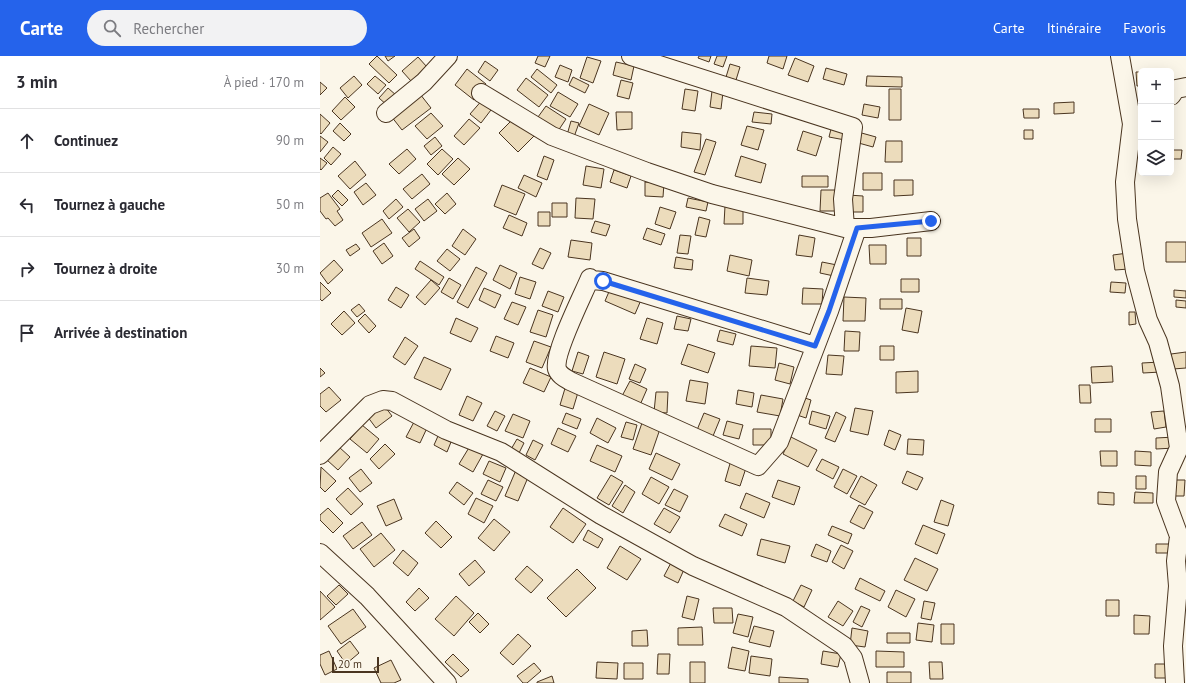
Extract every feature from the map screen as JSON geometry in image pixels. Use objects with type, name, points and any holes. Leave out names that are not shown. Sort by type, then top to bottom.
[{"type":"street","points":[[386,113],[424,82],[448,56]]},
{"type":"street","points":[[631,56],[853,127],[843,199],[851,228],[829,311],[779,442],[758,466],[570,381],[559,374],[556,367],[561,348],[590,278],[592,280],[603,281],[815,346]]},
{"type":"street","points":[[1120,56],[1136,123],[1124,182],[1127,219],[1135,271],[1148,320],[1158,342],[1170,386],[1179,448],[1168,472],[1166,501],[1179,536],[1176,561],[1178,586],[1173,646],[1179,679]]},
{"type":"street","points":[[1174,92],[1176,89],[1186,87]]},
{"type":"street","points":[[481,93],[552,136],[647,172],[712,194],[851,228],[931,221]]},
{"type":"street","points":[[320,455],[370,405],[382,400],[392,401],[446,430],[501,452],[600,515],[693,566],[786,607],[844,646],[853,658],[860,683]]},
{"type":"street","points":[[320,553],[367,596],[447,683]]},
{"type":"building","points":[[377,56],[397,75],[389,83],[369,64]]},
{"type":"building","points":[[385,56],[395,56],[388,61]]},
{"type":"building","points":[[538,56],[550,56],[545,67],[535,63]]},
{"type":"building","points":[[699,56],[711,56],[709,62],[698,58]]},
{"type":"building","points":[[717,56],[727,56],[723,67],[714,64]]},
{"type":"building","points":[[769,56],[787,56],[783,69],[767,63]]},
{"type":"building","points":[[418,57],[427,67],[411,81],[402,71]]},
{"type":"building","points":[[587,57],[601,61],[593,83],[580,78]]},
{"type":"building","points":[[795,58],[814,66],[808,82],[788,75]]},
{"type":"building","points":[[485,61],[498,70],[490,81],[478,72]]},
{"type":"building","points":[[616,62],[634,66],[631,80],[613,75]]},
{"type":"building","points":[[730,64],[740,67],[736,80],[726,77]]},
{"type":"building","points":[[560,65],[572,70],[568,82],[555,77]]},
{"type":"building","points":[[826,68],[847,74],[844,85],[823,79]]},
{"type":"building","points":[[467,69],[486,84],[474,100],[455,85]]},
{"type":"building","points":[[537,69],[557,85],[551,93],[531,77]]},
{"type":"building","points":[[1136,72],[1138,72],[1138,86]]},
{"type":"building","points":[[354,76],[362,85],[348,98],[340,88]]},
{"type":"building","points":[[375,76],[386,85],[378,94],[367,84]]},
{"type":"building","points":[[867,76],[902,77],[902,87],[866,86]]},
{"type":"building","points":[[573,77],[589,85],[585,93],[569,85]]},
{"type":"building","points":[[526,78],[548,95],[539,107],[517,90]]},
{"type":"building","points":[[621,80],[633,83],[629,99],[617,96]]},
{"type":"building","points":[[320,82],[327,88],[320,95]]},
{"type":"building","points":[[388,88],[397,96],[388,106],[379,98]]},
{"type":"building","points":[[685,89],[698,91],[695,111],[682,109]]},
{"type":"building","points":[[889,89],[901,89],[901,120],[889,120]]},
{"type":"building","points":[[712,91],[723,92],[721,109],[710,107]]},
{"type":"building","points":[[558,92],[578,104],[570,117],[550,106]]},
{"type":"building","points":[[420,94],[431,108],[402,130],[391,116]]},
{"type":"building","points":[[345,97],[355,107],[341,120],[332,111]]},
{"type":"building","points":[[484,98],[494,106],[481,123],[470,114]]},
{"type":"building","points":[[1074,102],[1074,113],[1054,114],[1054,103]]},
{"type":"building","points":[[589,104],[609,113],[599,135],[579,126]]},
{"type":"building","points":[[864,104],[880,107],[878,118],[862,115]]},
{"type":"building","points":[[546,106],[566,119],[558,131],[538,117]]},
{"type":"building","points":[[1023,109],[1039,109],[1039,118],[1024,118]]},
{"type":"building","points":[[616,112],[632,112],[632,129],[617,130]]},
{"type":"building","points":[[754,112],[772,114],[771,124],[752,122]]},
{"type":"building","points":[[431,113],[443,126],[427,139],[415,126]]},
{"type":"building","points":[[320,114],[330,123],[321,134],[320,133]]},
{"type":"building","points":[[515,117],[534,136],[518,152],[499,133]]},
{"type":"building","points":[[469,119],[480,128],[464,145],[454,136]]},
{"type":"building","points":[[571,121],[579,123],[574,137],[567,135]]},
{"type":"building","points":[[340,123],[351,134],[344,141],[333,131]]},
{"type":"building","points":[[832,125],[848,129],[845,140],[829,137]]},
{"type":"building","points":[[747,126],[764,130],[758,150],[741,145]]},
{"type":"building","points":[[1024,130],[1033,130],[1033,139],[1024,139]]},
{"type":"building","points":[[803,131],[822,137],[816,156],[797,150]]},
{"type":"building","points":[[682,132],[701,134],[700,150],[681,147]]},
{"type":"building","points":[[858,132],[876,137],[873,147],[855,142]]},
{"type":"building","points":[[320,136],[328,142],[320,152]]},
{"type":"building","points":[[435,137],[442,146],[431,155],[424,146]]},
{"type":"building","points":[[706,139],[716,142],[705,175],[694,172]]},
{"type":"building","points":[[886,141],[902,141],[902,162],[885,162]]},
{"type":"building","points":[[333,147],[341,154],[331,165],[324,158]]},
{"type":"building","points":[[407,149],[416,159],[399,174],[389,164]]},
{"type":"building","points":[[442,149],[453,159],[438,175],[427,164]]},
{"type":"building","points":[[1174,150],[1182,150],[1181,159],[1174,159]]},
{"type":"building","points":[[544,156],[554,160],[547,180],[537,176]]},
{"type":"building","points":[[741,156],[766,164],[761,183],[735,176]]},
{"type":"building","points":[[320,158],[327,163],[321,170],[320,169]]},
{"type":"building","points":[[458,158],[470,169],[454,185],[442,174]]},
{"type":"building","points":[[355,161],[366,175],[350,189],[338,176]]},
{"type":"building","points":[[586,166],[604,169],[601,188],[583,185]]},
{"type":"building","points":[[614,170],[631,176],[627,188],[610,182]]},
{"type":"building","points":[[863,173],[882,173],[882,190],[863,190]]},
{"type":"building","points":[[422,174],[430,184],[412,199],[403,189]]},
{"type":"building","points":[[524,175],[542,183],[536,197],[518,188]]},
{"type":"building","points":[[802,176],[828,176],[828,187],[802,187]]},
{"type":"building","points":[[894,180],[913,180],[913,195],[894,196]]},
{"type":"building","points":[[645,182],[664,183],[663,197],[645,196]]},
{"type":"building","points":[[366,183],[376,195],[363,205],[354,192]]},
{"type":"building","points":[[502,185],[525,194],[516,215],[494,206]]},
{"type":"building","points":[[338,190],[348,200],[342,206],[332,196]]},
{"type":"building","points":[[821,190],[838,190],[837,211],[820,211]]},
{"type":"building","points":[[328,193],[340,209],[337,211],[343,220],[335,226],[328,218],[326,219],[320,211],[320,198]]},
{"type":"building","points":[[447,193],[456,204],[445,214],[435,204]]},
{"type":"building","points":[[848,195],[863,196],[863,212],[848,212]]},
{"type":"building","points":[[576,198],[595,199],[593,219],[575,218]]},
{"type":"building","points":[[688,198],[708,202],[706,211],[686,207]]},
{"type":"building","points":[[396,199],[403,207],[389,219],[383,211]]},
{"type":"building","points":[[428,199],[437,211],[424,221],[415,209]]},
{"type":"building","points":[[552,203],[567,203],[567,217],[552,217]]},
{"type":"building","points":[[725,206],[743,206],[743,224],[724,224]]},
{"type":"building","points":[[660,207],[676,212],[670,229],[655,224]]},
{"type":"building","points":[[408,209],[420,222],[409,232],[397,218]]},
{"type":"building","points":[[538,212],[550,212],[550,226],[538,226]]},
{"type":"building","points":[[509,215],[527,223],[522,236],[503,228]]},
{"type":"building","points":[[699,217],[710,220],[706,237],[695,235]]},
{"type":"building","points":[[382,219],[392,233],[371,247],[362,233]]},
{"type":"building","points":[[595,221],[610,225],[606,236],[591,232]]},
{"type":"building","points":[[647,228],[665,234],[661,245],[643,239]]},
{"type":"building","points":[[414,229],[420,238],[409,247],[402,238]]},
{"type":"building","points":[[463,229],[476,239],[465,255],[452,246]]},
{"type":"building","points":[[680,235],[691,236],[688,254],[677,253]]},
{"type":"building","points":[[799,235],[815,238],[812,257],[796,255]]},
{"type":"building","points":[[907,238],[921,238],[921,256],[907,256]]},
{"type":"building","points":[[571,240],[592,243],[590,260],[568,257]]},
{"type":"building","points":[[1166,242],[1186,242],[1186,262],[1166,262]]},
{"type":"building","points":[[384,243],[393,256],[382,264],[373,251]]},
{"type":"building","points":[[356,244],[360,249],[350,256],[346,250]]},
{"type":"building","points":[[869,245],[886,245],[886,264],[870,264]]},
{"type":"building","points":[[540,248],[551,253],[543,269],[532,264]]},
{"type":"building","points":[[447,249],[460,259],[450,271],[437,261]]},
{"type":"building","points":[[1128,253],[1129,269],[1115,270],[1113,255]]},
{"type":"building","points":[[730,255],[752,260],[749,276],[727,271]]},
{"type":"building","points":[[676,257],[693,260],[692,270],[674,268]]},
{"type":"building","points":[[334,260],[343,270],[328,284],[320,273]]},
{"type":"building","points":[[420,261],[444,277],[439,285],[415,269]]},
{"type":"building","points":[[822,262],[837,265],[834,276],[820,273]]},
{"type":"building","points":[[500,265],[517,273],[510,289],[493,280]]},
{"type":"building","points":[[476,267],[487,273],[468,308],[457,302]]},
{"type":"building","points":[[520,277],[536,282],[530,299],[515,294]]},
{"type":"building","points":[[449,278],[461,285],[453,299],[441,292]]},
{"type":"building","points":[[747,278],[769,281],[767,295],[745,293]]},
{"type":"building","points":[[901,279],[919,279],[919,292],[901,292]]},
{"type":"building","points":[[431,280],[440,288],[425,305],[416,297]]},
{"type":"building","points":[[320,282],[331,293],[322,301],[320,299]]},
{"type":"building","points":[[1111,282],[1126,283],[1125,293],[1110,292]]},
{"type":"building","points":[[396,287],[409,295],[401,308],[388,300]]},
{"type":"building","points":[[611,287],[641,300],[635,314],[605,301]]},
{"type":"building","points":[[484,288],[501,295],[495,308],[479,300]]},
{"type":"building","points":[[803,288],[823,289],[822,304],[802,304]]},
{"type":"building","points":[[1174,290],[1186,291],[1186,298],[1174,297]]},
{"type":"building","points":[[548,291],[564,297],[558,312],[542,306]]},
{"type":"building","points":[[844,297],[866,298],[865,321],[843,321]]},
{"type":"building","points":[[880,299],[902,299],[902,309],[880,309]]},
{"type":"building","points":[[1176,300],[1186,301],[1186,308],[1176,307]]},
{"type":"building","points":[[512,302],[526,307],[518,325],[504,319]]},
{"type":"building","points":[[359,304],[365,311],[357,317],[351,310]]},
{"type":"building","points":[[906,308],[922,311],[918,333],[902,330]]},
{"type":"building","points":[[538,310],[553,315],[546,337],[530,332]]},
{"type":"building","points":[[344,311],[355,323],[342,335],[331,324]]},
{"type":"building","points":[[1129,312],[1135,312],[1136,324],[1129,325]]},
{"type":"building","points":[[365,314],[376,326],[369,333],[358,321]]},
{"type":"building","points":[[677,316],[691,319],[688,331],[674,329]]},
{"type":"building","points":[[456,318],[478,328],[471,342],[450,333]]},
{"type":"building","points":[[647,318],[663,323],[657,344],[640,339]]},
{"type":"building","points":[[720,330],[736,334],[733,345],[717,341]]},
{"type":"building","points":[[845,331],[860,332],[859,351],[844,351]]},
{"type":"building","points":[[496,336],[514,343],[508,358],[490,351]]},
{"type":"building","points":[[405,337],[418,346],[405,365],[393,357]]},
{"type":"building","points":[[534,341],[551,347],[542,368],[526,362]]},
{"type":"building","points":[[688,344],[715,353],[708,373],[681,364]]},
{"type":"building","points":[[751,346],[777,348],[775,368],[749,366]]},
{"type":"building","points":[[880,346],[894,346],[894,360],[880,360]]},
{"type":"building","points":[[578,352],[589,356],[583,374],[572,371]]},
{"type":"building","points":[[604,352],[625,359],[617,384],[596,377]]},
{"type":"building","points":[[1186,352],[1186,368],[1173,369],[1171,354]]},
{"type":"building","points":[[828,355],[844,356],[842,375],[826,374]]},
{"type":"building","points":[[424,357],[451,369],[441,390],[414,378]]},
{"type":"building","points":[[1160,362],[1161,372],[1143,373],[1142,363]]},
{"type":"building","points":[[779,363],[794,367],[790,384],[775,380]]},
{"type":"building","points":[[635,364],[646,369],[640,383],[629,379]]},
{"type":"building","points":[[1112,366],[1113,382],[1092,383],[1091,367]]},
{"type":"building","points":[[320,368],[325,373],[320,377]]},
{"type":"building","points":[[530,368],[551,377],[544,392],[523,383]]},
{"type":"building","points":[[918,371],[918,392],[896,393],[896,372]]},
{"type":"building","points":[[690,380],[708,383],[705,404],[686,401]]},
{"type":"building","points":[[630,381],[647,389],[640,405],[622,396]]},
{"type":"building","points":[[566,385],[579,389],[573,409],[560,405]]},
{"type":"building","points":[[1079,385],[1090,385],[1091,403],[1080,403]]},
{"type":"building","points":[[329,387],[341,400],[326,412],[320,406],[320,394]]},
{"type":"building","points":[[738,390],[754,393],[752,407],[736,404]]},
{"type":"building","points":[[656,392],[668,392],[667,413],[654,412]]},
{"type":"building","points":[[761,395],[783,399],[780,416],[757,412]]},
{"type":"building","points":[[467,396],[482,403],[473,421],[459,415]]},
{"type":"building","points":[[799,396],[811,400],[806,418],[794,414]]},
{"type":"building","points":[[383,404],[392,416],[376,428],[367,416]]},
{"type":"building","points":[[855,408],[873,411],[868,435],[850,431]]},
{"type":"building","points":[[495,411],[505,416],[497,431],[487,426]]},
{"type":"building","points":[[812,411],[830,416],[826,429],[809,424]]},
{"type":"building","points":[[1164,411],[1166,427],[1154,429],[1151,412]]},
{"type":"building","points":[[836,412],[846,417],[835,442],[825,438]]},
{"type":"building","points":[[566,413],[581,419],[577,429],[562,423]]},
{"type":"building","points":[[704,413],[720,419],[713,436],[697,430]]},
{"type":"building","points":[[513,414],[530,421],[523,438],[505,431]]},
{"type":"building","points":[[597,418],[616,428],[608,443],[590,433]]},
{"type":"building","points":[[1095,419],[1111,419],[1111,432],[1095,432]]},
{"type":"building","points":[[643,420],[661,426],[651,455],[633,449]]},
{"type":"building","points":[[727,421],[743,425],[739,439],[723,435]]},
{"type":"building","points":[[414,422],[427,428],[420,443],[406,437]]},
{"type":"building","points":[[626,422],[637,425],[633,440],[621,437]]},
{"type":"building","points":[[362,425],[379,439],[367,453],[350,439]]},
{"type":"building","points":[[558,428],[576,436],[568,452],[551,444]]},
{"type":"building","points":[[753,429],[771,429],[771,445],[753,445]]},
{"type":"building","points":[[889,430],[901,435],[895,450],[884,445]]},
{"type":"building","points":[[438,436],[451,442],[447,452],[434,445]]},
{"type":"building","points":[[791,437],[817,450],[808,467],[783,454]]},
{"type":"building","points":[[1175,437],[1175,448],[1156,449],[1156,438]]},
{"type":"building","points":[[517,439],[524,443],[518,455],[510,451]]},
{"type":"building","points":[[908,439],[924,440],[923,455],[907,454]]},
{"type":"building","points":[[533,440],[543,445],[535,460],[526,455]]},
{"type":"building","points":[[385,444],[395,454],[379,469],[370,459]]},
{"type":"building","points":[[597,445],[622,456],[615,472],[590,461]]},
{"type":"building","points":[[470,446],[483,454],[473,472],[459,464]]},
{"type":"building","points":[[339,447],[350,457],[338,470],[327,460]]},
{"type":"building","points":[[1100,451],[1117,451],[1117,466],[1101,466]]},
{"type":"building","points":[[1135,451],[1151,452],[1151,466],[1135,465]]},
{"type":"building","points":[[656,453],[680,464],[672,480],[649,469]]},
{"type":"building","points":[[822,459],[839,467],[833,479],[816,470]]},
{"type":"building","points":[[731,460],[747,465],[740,486],[725,481]]},
{"type":"building","points":[[489,461],[506,468],[500,482],[483,474]]},
{"type":"building","points":[[321,467],[336,481],[325,492],[320,487]]},
{"type":"building","points":[[361,469],[372,483],[360,492],[349,478]]},
{"type":"building","points":[[843,469],[857,476],[847,494],[834,487]]},
{"type":"building","points":[[516,470],[529,475],[518,501],[505,496]]},
{"type":"building","points":[[907,471],[923,478],[917,490],[902,483]]},
{"type":"building","points":[[611,475],[623,482],[609,505],[597,498]]},
{"type":"building","points":[[861,476],[877,485],[865,505],[850,497]]},
{"type":"building","points":[[1136,476],[1146,476],[1146,489],[1136,489]]},
{"type":"building","points":[[651,477],[669,487],[659,504],[642,494]]},
{"type":"building","points":[[488,480],[503,487],[496,501],[481,494]]},
{"type":"building","points":[[778,480],[800,487],[794,505],[772,497]]},
{"type":"building","points":[[1173,480],[1185,480],[1184,496],[1172,496]]},
{"type":"building","points":[[457,482],[473,493],[464,505],[449,493]]},
{"type":"building","points":[[625,485],[635,492],[623,513],[612,506]]},
{"type":"building","points":[[348,488],[363,504],[351,515],[336,499]]},
{"type":"building","points":[[674,489],[688,496],[680,512],[665,505]]},
{"type":"building","points":[[1098,492],[1114,493],[1114,505],[1098,504]]},
{"type":"building","points":[[1135,492],[1153,493],[1153,503],[1134,503]]},
{"type":"building","points":[[746,493],[770,503],[764,518],[740,508]]},
{"type":"building","points":[[476,498],[493,506],[484,523],[468,514]]},
{"type":"building","points":[[394,499],[402,519],[386,526],[377,506]]},
{"type":"building","points":[[941,500],[954,505],[948,526],[934,522]]},
{"type":"building","points":[[859,505],[873,512],[864,529],[850,522]]},
{"type":"building","points":[[328,508],[343,523],[333,533],[320,520],[320,515]]},
{"type":"building","points":[[563,508],[586,524],[573,543],[550,527]]},
{"type":"building","points":[[664,508],[680,517],[670,533],[654,524]]},
{"type":"building","points":[[725,514],[747,524],[742,536],[719,526]]},
{"type":"building","points":[[494,519],[510,532],[494,551],[478,538]]},
{"type":"building","points":[[436,521],[452,537],[441,548],[425,533]]},
{"type":"building","points":[[362,522],[372,535],[353,549],[343,536]]},
{"type":"building","points":[[923,525],[945,534],[937,554],[915,544]]},
{"type":"building","points":[[832,526],[852,534],[848,544],[828,535]]},
{"type":"building","points":[[588,530],[603,539],[598,548],[583,540]]},
{"type":"building","points":[[381,533],[395,550],[374,567],[360,549]]},
{"type":"building","points":[[761,539],[790,546],[785,563],[757,555]]},
{"type":"building","points":[[816,544],[831,551],[827,562],[811,556]]},
{"type":"building","points":[[1156,544],[1173,544],[1173,553],[1156,553]]},
{"type":"building","points":[[841,545],[853,551],[844,569],[832,562]]},
{"type":"building","points":[[620,546],[641,559],[627,580],[607,568]]},
{"type":"building","points":[[403,550],[418,563],[408,576],[393,563]]},
{"type":"building","points":[[915,558],[938,569],[927,591],[904,580]]},
{"type":"building","points":[[673,559],[686,565],[678,583],[664,576]]},
{"type":"building","points":[[475,560],[485,572],[469,586],[459,574]]},
{"type":"building","points":[[527,566],[543,580],[531,593],[515,579]]},
{"type":"building","points":[[577,569],[596,588],[566,617],[547,598]]},
{"type":"building","points":[[860,578],[885,591],[880,601],[855,589]]},
{"type":"building","points":[[339,585],[348,594],[336,605],[327,596]]},
{"type":"building","points":[[801,585],[812,590],[804,607],[793,601]]},
{"type":"building","points":[[419,588],[429,598],[415,611],[406,602]]},
{"type":"building","points":[[896,590],[915,599],[906,617],[888,607]]},
{"type":"building","points":[[320,591],[335,607],[320,620]]},
{"type":"building","points":[[456,596],[474,613],[454,636],[435,619]]},
{"type":"building","points":[[687,596],[699,599],[694,620],[682,617]]},
{"type":"building","points":[[1106,600],[1119,600],[1119,616],[1106,616]]},
{"type":"building","points":[[838,601],[853,611],[843,626],[828,617]]},
{"type":"building","points":[[924,601],[935,603],[931,620],[921,618]]},
{"type":"building","points":[[861,606],[870,610],[862,627],[853,622]]},
{"type":"building","points":[[713,608],[732,608],[733,623],[714,623]]},
{"type":"building","points":[[353,609],[366,627],[341,644],[328,626]]},
{"type":"building","points":[[478,613],[489,624],[480,633],[469,622]]},
{"type":"building","points":[[738,614],[753,617],[748,637],[733,633]]},
{"type":"building","points":[[1134,615],[1150,616],[1149,634],[1134,634]]},
{"type":"building","points":[[918,623],[934,625],[932,642],[916,640]]},
{"type":"building","points":[[941,624],[954,624],[954,644],[941,644]]},
{"type":"building","points":[[754,626],[774,631],[770,647],[749,642]]},
{"type":"building","points":[[702,627],[703,645],[678,645],[678,628]]},
{"type":"building","points":[[852,628],[868,631],[865,647],[850,645]]},
{"type":"building","points":[[647,630],[648,646],[632,646],[632,631]]},
{"type":"building","points":[[887,633],[910,633],[910,643],[887,643]]},
{"type":"building","points":[[518,634],[531,646],[513,665],[500,653]]},
{"type":"building","points":[[350,641],[359,653],[346,664],[337,651]]},
{"type":"building","points":[[732,647],[749,651],[745,671],[728,668]]},
{"type":"building","points":[[329,651],[337,669],[325,675],[320,664],[320,655]]},
{"type":"building","points":[[823,651],[841,654],[838,667],[821,664]]},
{"type":"building","points":[[876,651],[904,652],[904,667],[876,667]]},
{"type":"building","points":[[453,654],[469,670],[461,677],[445,662]]},
{"type":"building","points":[[658,654],[670,654],[669,674],[657,674]]},
{"type":"building","points":[[751,656],[772,659],[770,676],[749,673]]},
{"type":"building","points":[[391,660],[401,680],[394,683],[381,683],[374,668]]},
{"type":"building","points":[[597,662],[618,663],[617,679],[596,678]]},
{"type":"building","points":[[690,662],[705,662],[705,683],[690,683]]},
{"type":"building","points":[[929,662],[942,662],[943,679],[930,679]]},
{"type":"building","points":[[534,663],[541,671],[527,683],[523,683],[517,676]]},
{"type":"building","points":[[624,663],[643,663],[643,679],[624,679]]},
{"type":"building","points":[[1155,664],[1170,664],[1170,678],[1155,678]]},
{"type":"building","points":[[887,672],[911,672],[911,683],[887,683]]},
{"type":"building","points":[[552,676],[554,683],[537,683],[537,682]]},
{"type":"building","points":[[779,677],[808,679],[808,683],[779,683]]},
{"type":"route","points":[[603,281],[815,346],[829,311],[857,228],[870,228],[931,221]]}]
